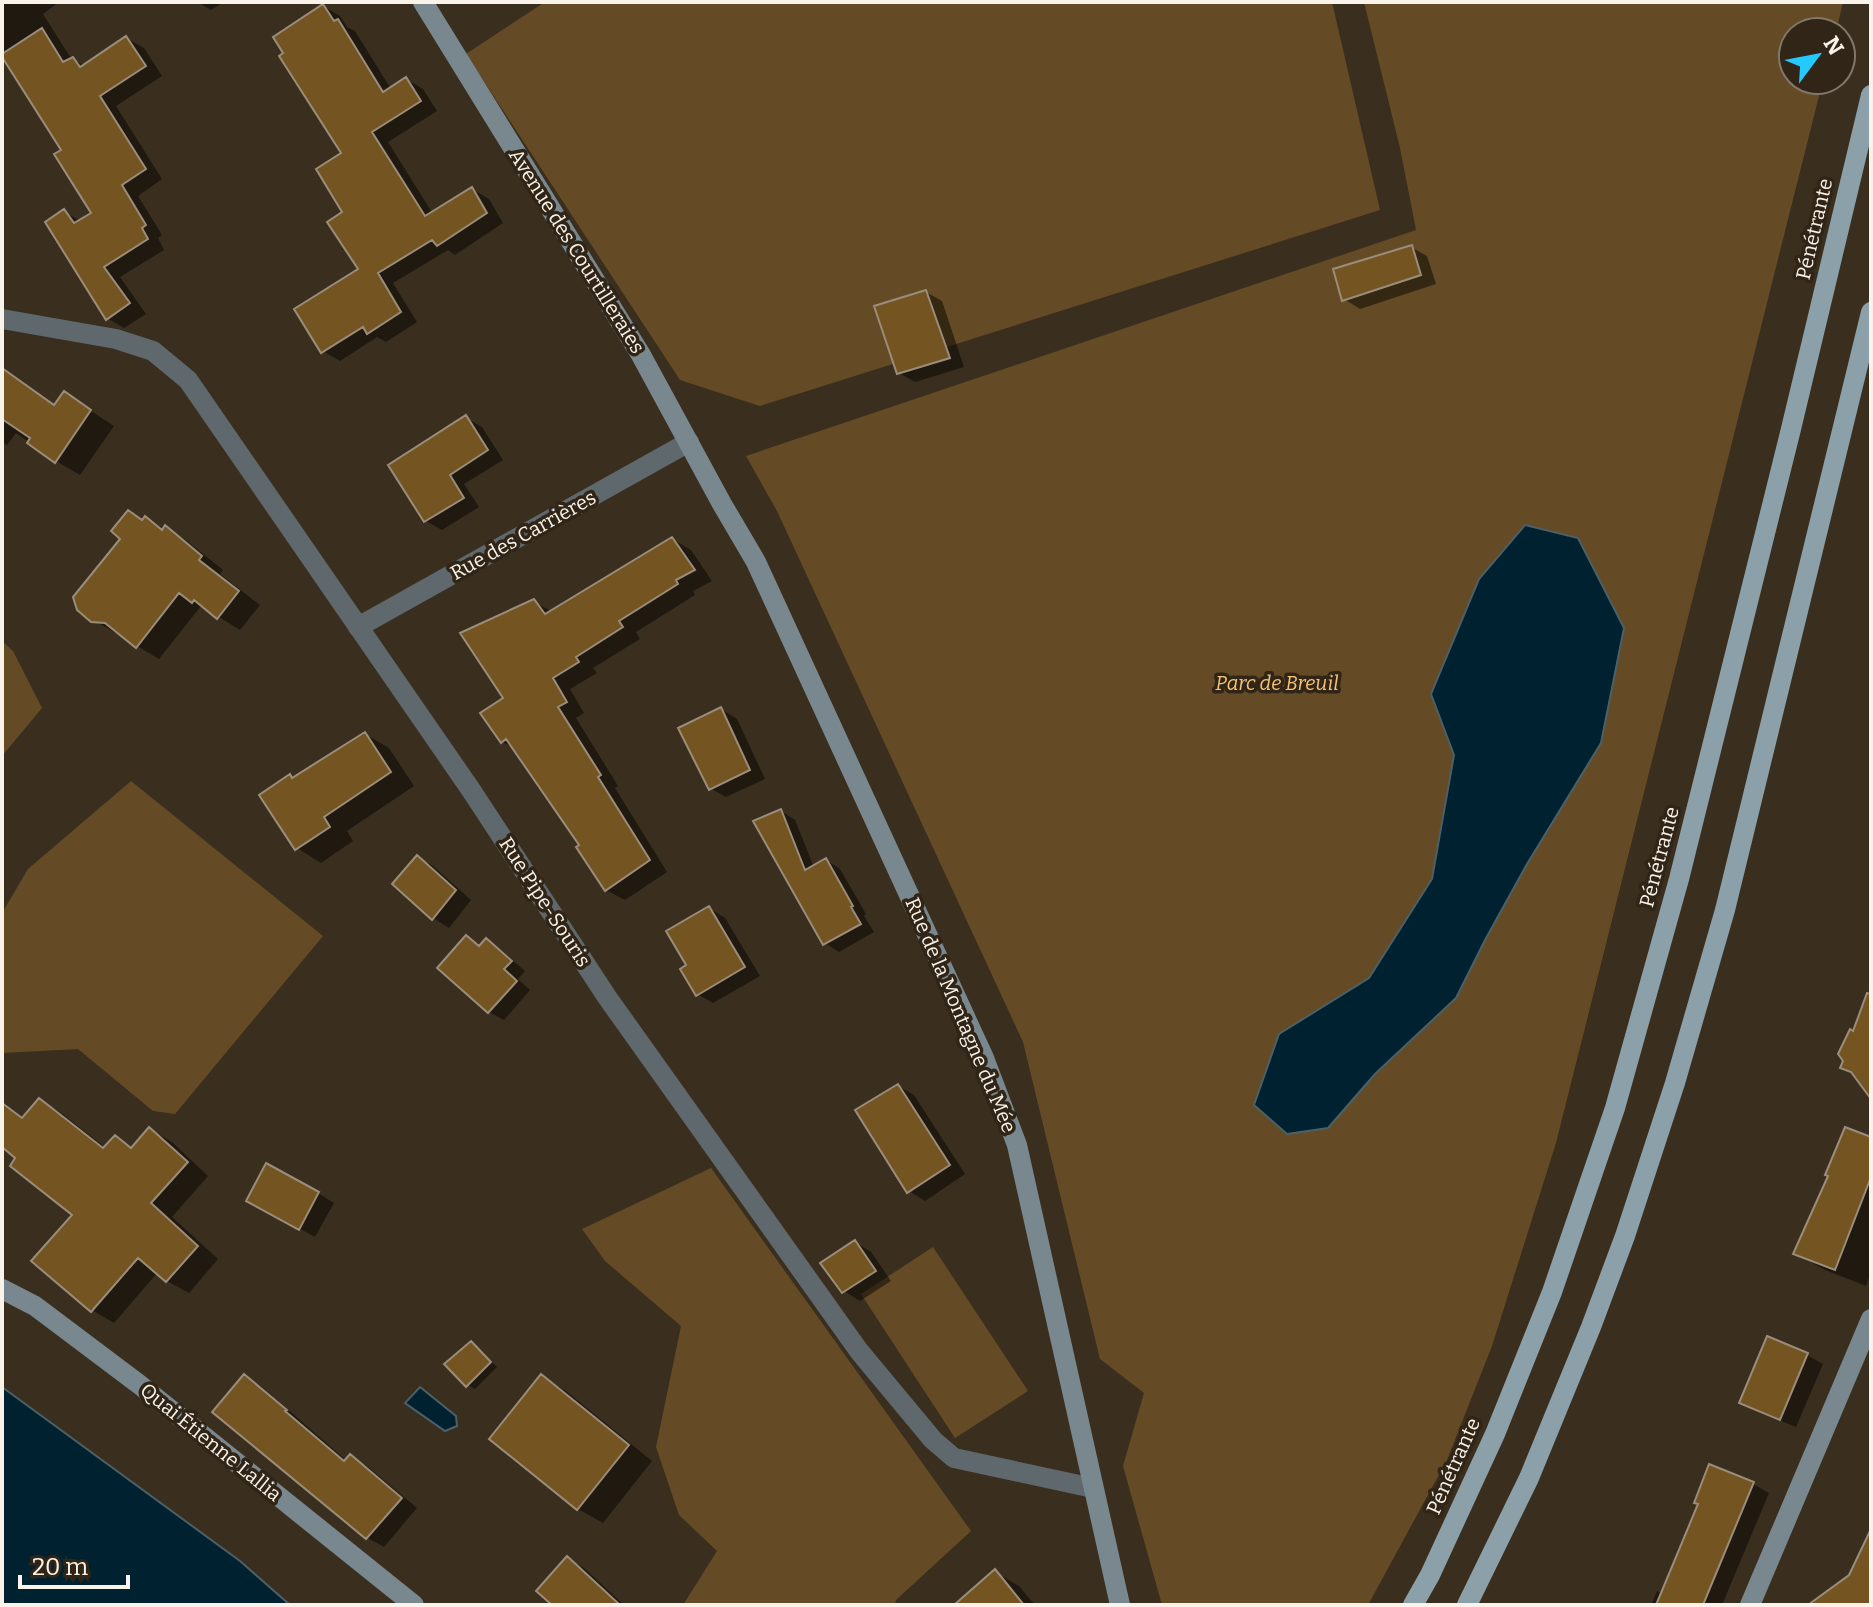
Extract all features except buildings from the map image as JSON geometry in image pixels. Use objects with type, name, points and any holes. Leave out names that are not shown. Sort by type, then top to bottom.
[{"type":"main road","name":"Pénétrante","points":[[1413,1605],[1495,1434],[1552,1292],[1615,1108],[1679,879],[1871,95]]},
{"type":"main road","points":[[1467,1605],[1529,1478],[1591,1327],[1625,1236],[1675,1083],[1725,910],[1871,312]]},
{"type":"street","name":"Avenue des Courtilleraies","points":[[423,2],[641,355],[722,504]]},
{"type":"street","name":"Rue Pipe-Souris","points":[[2,319],[116,339],[153,351],[188,380],[471,790],[607,997],[859,1351],[933,1440],[954,1458],[1093,1488]]},
{"type":"street","name":"Rue des Carrières","points":[[358,627],[689,442]]},
{"type":"street","name":"Rue de la Montagne du Mée","points":[[722,504],[769,590],[984,1058],[1012,1131],[1120,1605]]},
{"type":"street","name":"Quai Étienne Lallia","points":[[2,1289],[35,1306],[140,1385],[414,1605]]},
{"type":"street","points":[[1750,1605],[1871,1319]]},
{"type":"green space","points":[[545,2],[1332,2],[1380,210],[760,406],[680,380],[466,54]]},
{"type":"green space","name":"Parc de Breuil","points":[[1364,2],[1843,2],[1840,16],[1777,16],[1777,96],[1819,96],[1556,1143],[1492,1346],[1447,1460],[1368,1605],[1162,1605],[1123,1466],[1144,1393],[1100,1359],[1023,1042],[777,511],[746,456],[1416,230],[1400,148]]},
{"type":"green space","points":[[2,641],[13,651],[42,708],[2,756]]},
{"type":"green space","points":[[131,781],[323,936],[175,1114],[153,1111],[78,1049],[2,1053],[2,913],[28,869]]},
{"type":"green space","points":[[711,1168],[971,1531],[896,1600],[895,1605],[683,1605],[717,1551],[679,1515],[656,1447],[681,1326],[605,1261],[582,1229]]},
{"type":"green space","points":[[933,1247],[1028,1391],[955,1438],[861,1294]]},
{"type":"water","points":[[1525,525],[1578,538],[1624,628],[1601,743],[1527,864],[1456,998],[1375,1074],[1328,1128],[1287,1134],[1254,1105],[1279,1034],[1369,978],[1432,879],[1454,755],[1431,694],[1479,579]]},
{"type":"water","points":[[2,1387],[240,1561],[290,1605],[2,1605]]},
{"type":"water","points":[[420,1387],[456,1416],[457,1426],[445,1431],[405,1403]]}]
